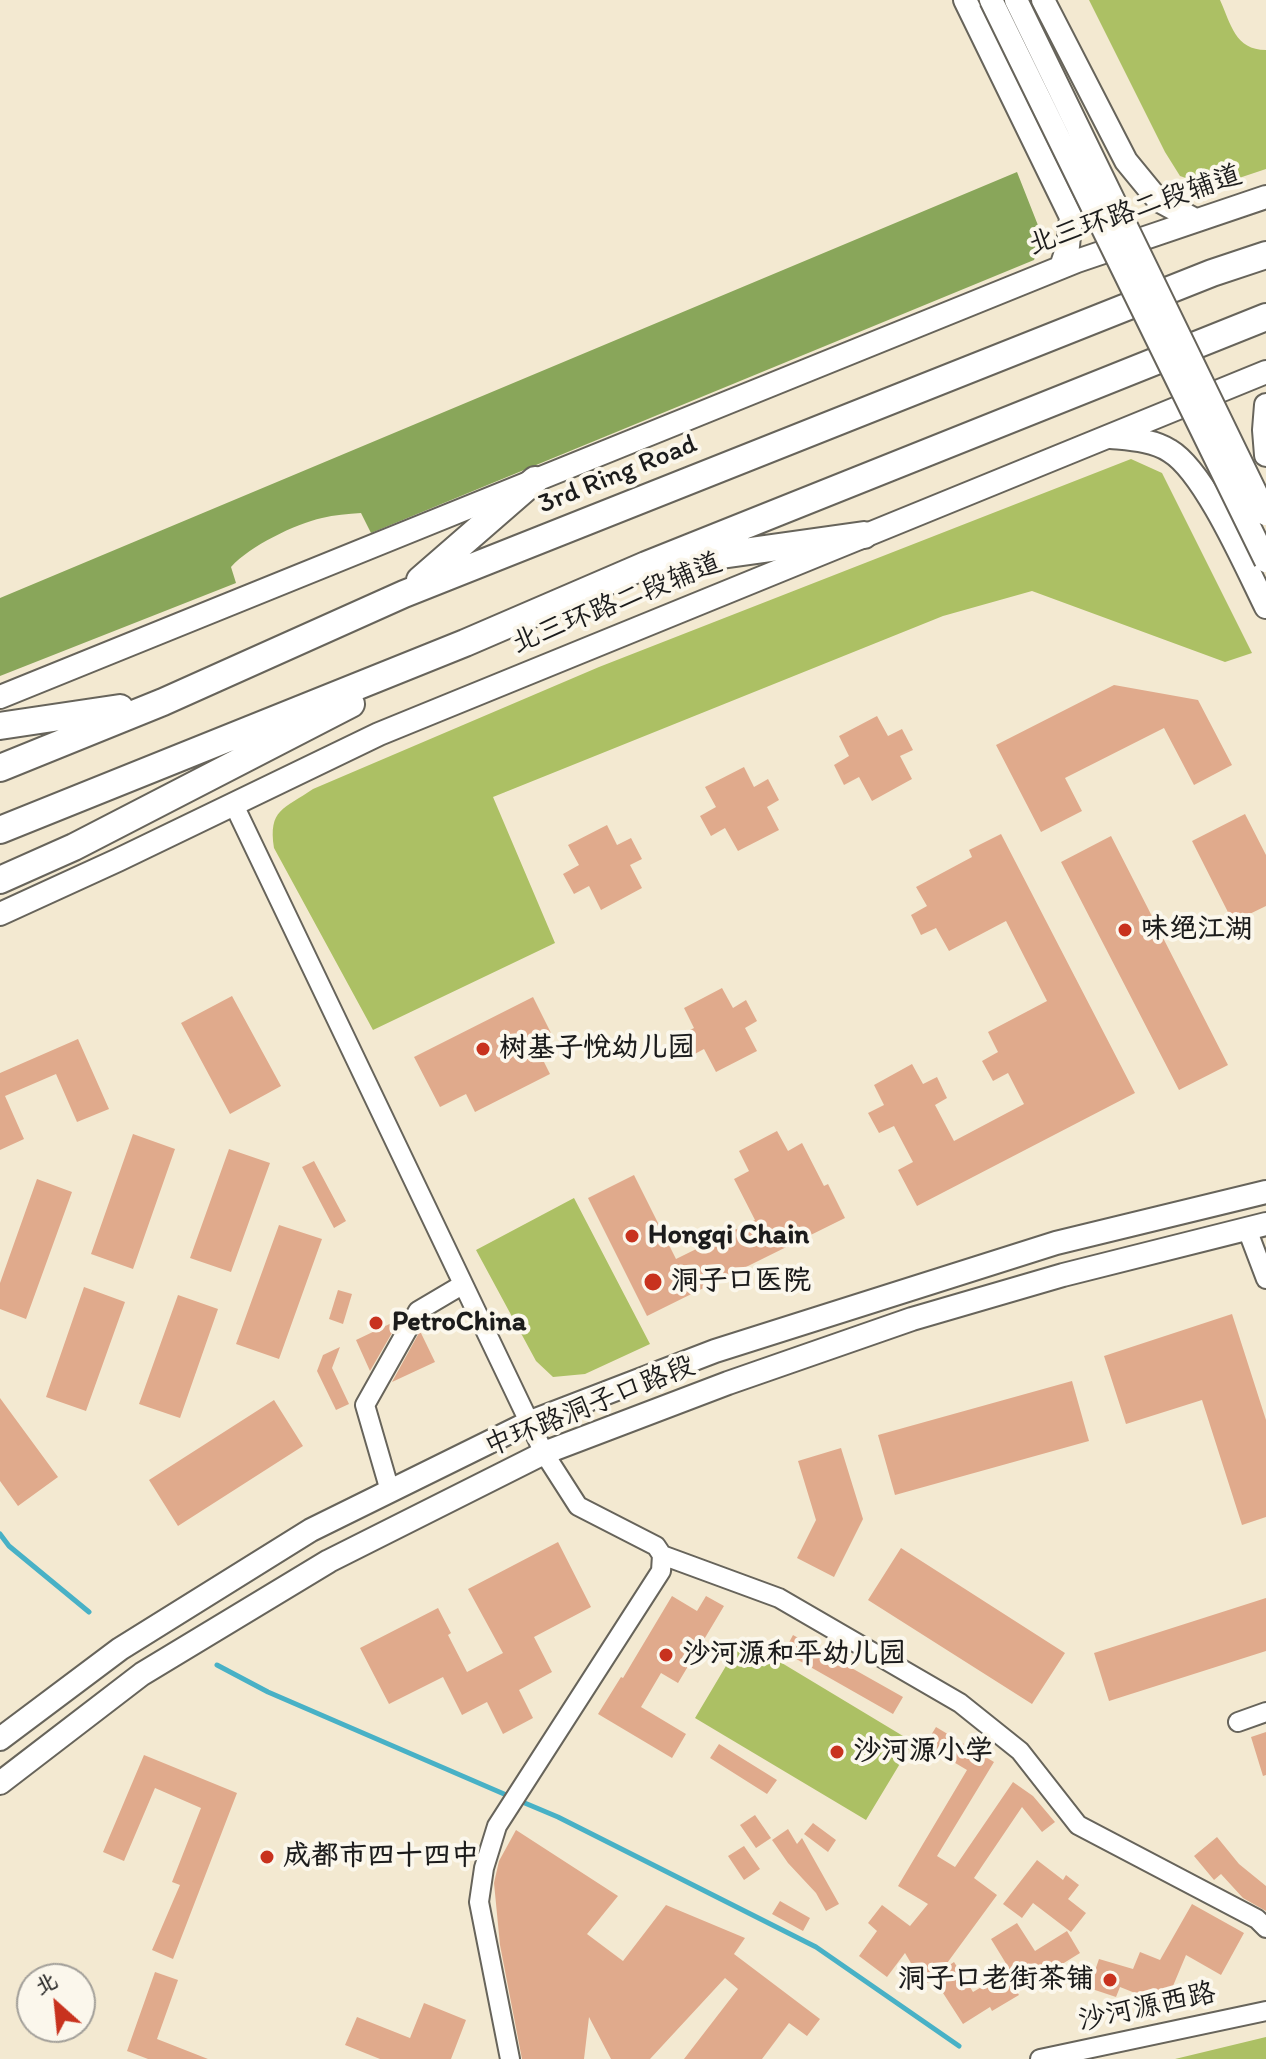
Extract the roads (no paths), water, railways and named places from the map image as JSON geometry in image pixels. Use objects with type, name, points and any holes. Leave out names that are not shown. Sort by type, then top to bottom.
[{"type":"highway","name":"3rd Ring Road","points":[[0,768],[163,702],[404,594],[1212,273],[1266,255]]},
{"type":"highway","points":[[0,830],[465,643],[646,565],[1266,317]]},
{"type":"highway","points":[[404,594],[535,480]]},
{"type":"highway","points":[[646,565],[864,535]]},
{"type":"highway","points":[[0,880],[74,847],[288,738],[465,643]]},
{"type":"highway","points":[[0,726],[163,702]]},
{"type":"main road","points":[[965,0],[1071,217],[1068,246],[1061,267]]},
{"type":"main road","points":[[991,0],[1266,561]]},
{"type":"main road","points":[[1016,0],[1266,514]]},
{"type":"main road","points":[[1043,0],[1126,161],[1158,200],[1195,220]]},
{"type":"main road","name":"北三环路二段辅道","points":[[0,697],[1061,267],[1266,197]]},
{"type":"main road","name":"北三环路二段辅道","points":[[0,914],[379,734],[1266,372]]},
{"type":"main road","points":[[1266,405],[1266,455]]},
{"type":"main road","points":[[1105,436],[1143,440],[1171,451],[1187,467],[1214,504],[1266,607]]},
{"type":"main road","name":"中环路洞子口路段","points":[[0,1739],[120,1649],[311,1530],[528,1423],[715,1351],[1056,1243],[1266,1192]]},
{"type":"main road","name":"中环路洞子口路段","points":[[0,1783],[142,1674],[315,1569],[544,1453],[728,1383],[912,1319],[1063,1275],[1256,1226]]},
{"type":"street","points":[[234,805],[528,1423],[578,1506],[656,1546],[662,1555],[779,1598],[960,1703],[1020,1751],[1078,1825],[1257,1919],[1266,1928]]},
{"type":"street","points":[[1256,1226],[1266,1279]]},
{"type":"street","points":[[390,1491],[365,1405],[418,1311],[462,1285]]},
{"type":"street","points":[[510,2059],[479,1902],[484,1868],[497,1826],[661,1571],[662,1555]]},
{"type":"street","points":[[1238,1722],[1266,1712]]},
{"type":"street","name":"沙河源西路","points":[[1040,2059],[1266,2011]]},
{"type":"waterway","points":[[0,1534],[9,1546],[89,1612]]},
{"type":"waterway","points":[[217,1665],[268,1692],[511,1797]]},
{"type":"waterway","points":[[520,1801],[558,1817],[816,1947],[959,2046]]},
{"type":"place","name":"味绝江湖","points":[[1125,930]]},
{"type":"place","name":"树基子悦幼儿园","points":[[483,1049]]},
{"type":"place","name":"Hongqi Chain","points":[[632,1236]]},
{"type":"place","name":"洞子口医院","points":[[653,1282]]},
{"type":"place","name":"PetroChina","points":[[376,1323]]},
{"type":"place","name":"沙河源和平幼儿园","points":[[666,1655]]},
{"type":"place","name":"沙河源小学","points":[[837,1752]]},
{"type":"place","name":"成都市四十四中","points":[[267,1857]]},
{"type":"place","name":"洞子口老街茶铺","points":[[1110,1980]]}]
